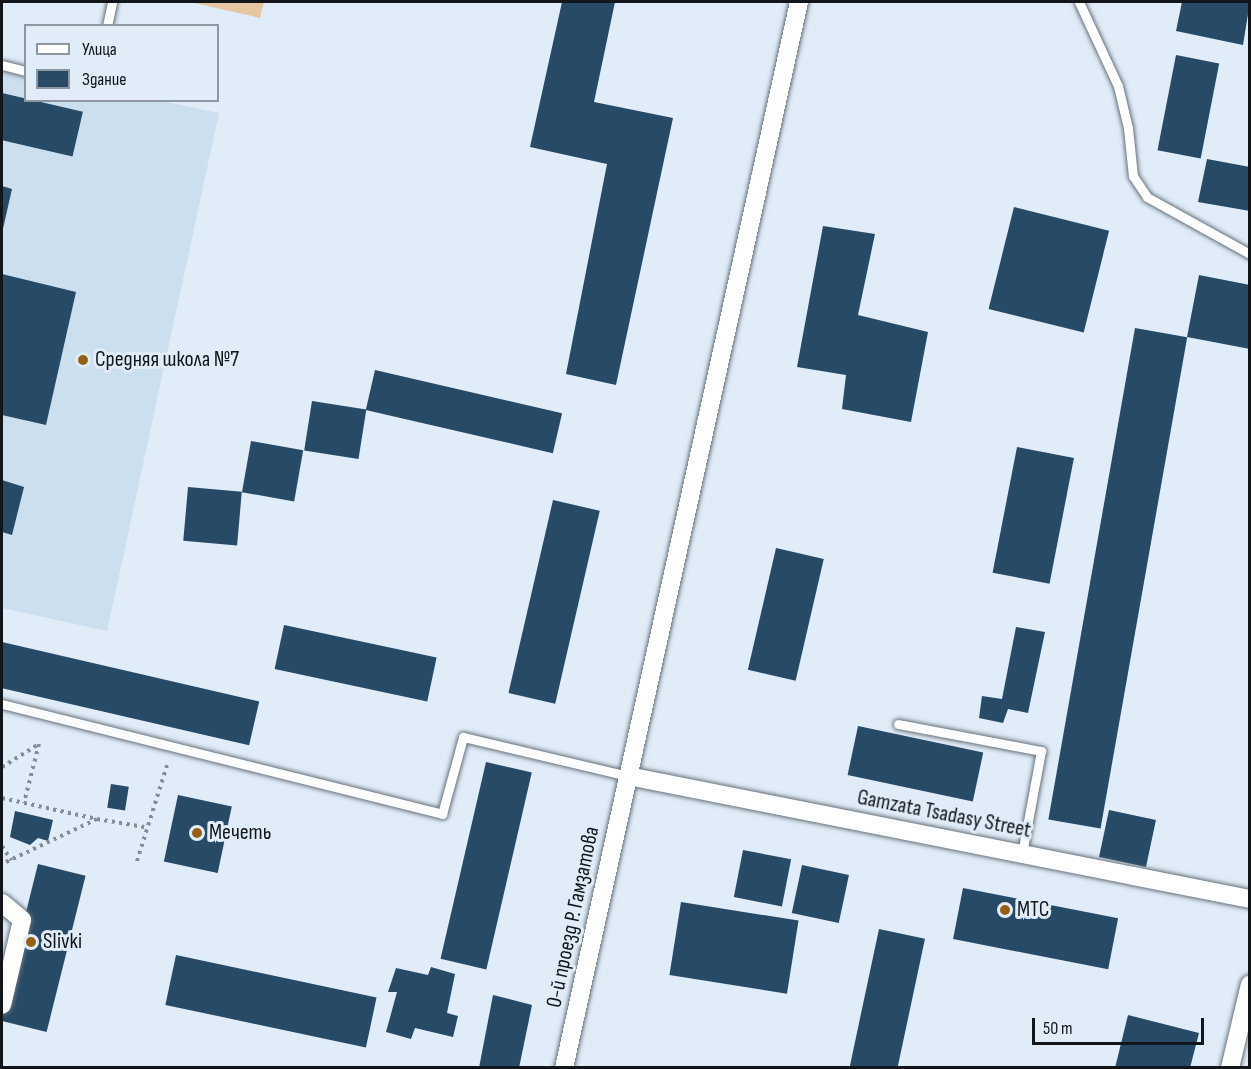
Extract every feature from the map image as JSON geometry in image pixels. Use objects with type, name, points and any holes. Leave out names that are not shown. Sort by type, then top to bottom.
[{"type":"street","name":"0-й проезд Р. Гамзатова","points":[[564,1068],[799,2]]},
{"type":"street","name":"Gamzata Tsadasy Street","points":[[628,776],[1250,899]]},
{"type":"street","points":[[2,903],[22,920],[2,1005]]},
{"type":"street","points":[[1230,1068],[1250,984]]},
{"type":"lane","points":[[107,24],[112,2]]},
{"type":"lane","points":[[1079,2],[1118,86],[1128,128],[1133,176],[1147,197],[1250,254]]},
{"type":"lane","points":[[2,65],[24,70]]},
{"type":"lane","points":[[2,704],[442,813],[463,737],[628,776]]},
{"type":"lane","points":[[898,724],[1041,751],[1022,854]]},
{"type":"path","points":[[2,767],[39,744],[24,803]]},
{"type":"path","points":[[136,861],[144,827],[174,747]]},
{"type":"path","points":[[2,798],[144,827]]},
{"type":"path","points":[[2,864],[97,819]]},
{"type":"path","points":[[2,846],[11,860]]},
{"type":"shaded area","points":[[190,2],[264,2],[260,18]]},
{"type":"shaded area","name":"Средняя школа №7","points":[[2,66],[24,71],[24,102],[167,102],[219,113],[107,631],[2,608]]},
{"type":"building","points":[[562,2],[615,2],[594,102],[673,118],[616,385],[566,374],[607,164],[530,147]]},
{"type":"building","points":[[1182,2],[1250,2],[1243,45],[1176,31]]},
{"type":"building","points":[[1176,55],[1219,63],[1201,159],[1157,150]]},
{"type":"building","points":[[2,93],[24,98],[24,102],[41,102],[83,112],[73,156],[2,140]]},
{"type":"building","points":[[1207,159],[1250,167],[1250,211],[1198,202]]},
{"type":"building","points":[[2,186],[12,189],[2,233]]},
{"type":"building","points":[[1014,207],[1109,231],[1084,333],[989,309]]},
{"type":"building","points":[[823,226],[875,234],[858,315],[928,332],[911,422],[842,409],[846,375],[797,367]]},
{"type":"building","points":[[2,274],[76,292],[46,425],[2,415]]},
{"type":"building","points":[[1199,275],[1250,285],[1250,349],[1187,337]]},
{"type":"building","points":[[1135,328],[1187,337],[1101,829],[1048,819]]},
{"type":"building","points":[[375,370],[562,413],[553,453],[366,410]]},
{"type":"building","points":[[312,401],[366,410],[359,459],[304,450]]},
{"type":"building","points":[[251,441],[303,450],[294,501],[242,492]]},
{"type":"building","points":[[1017,447],[1074,458],[1050,584],[993,573]]},
{"type":"building","points":[[2,480],[24,487],[12,535],[2,532]]},
{"type":"building","points":[[188,487],[242,492],[237,546],[183,541]]},
{"type":"building","points":[[553,500],[600,511],[555,704],[508,693]]},
{"type":"building","points":[[776,548],[824,559],[796,681],[748,670]]},
{"type":"building","points":[[284,625],[437,657],[427,701],[275,669]]},
{"type":"building","points":[[1016,627],[1045,632],[1028,713],[1008,709],[1003,723],[979,718],[982,696],[1002,699]]},
{"type":"building","points":[[2,642],[259,701],[249,745],[2,688]]},
{"type":"building","points":[[858,726],[983,753],[973,802],[848,775]]},
{"type":"building","points":[[486,762],[532,773],[486,969],[441,959]]},
{"type":"building","points":[[111,784],[129,787],[125,811],[107,808]]},
{"type":"building","name":"Мечеть","points":[[178,795],[232,806],[218,873],[164,862]]},
{"type":"building","points":[[1109,810],[1156,820],[1146,867],[1099,857]]},
{"type":"building","points":[[15,811],[53,820],[48,841],[38,838],[30,845],[10,837]]},
{"type":"building","points":[[743,850],[791,859],[782,906],[734,897]]},
{"type":"building","points":[[38,864],[86,876],[47,1032],[2,1021],[2,1008]]},
{"type":"building","points":[[802,865],[849,875],[839,923],[792,913]]},
{"type":"building","points":[[963,888],[1118,918],[1108,969],[953,939]]},
{"type":"building","points":[[681,902],[799,921],[787,994],[669,975]]},
{"type":"building","points":[[879,929],[925,939],[898,1068],[849,1068]]},
{"type":"building","points":[[176,955],[377,998],[366,1048],[165,1005]]},
{"type":"building","points":[[431,967],[455,974],[447,1013],[458,1016],[453,1037],[415,1028],[411,1039],[386,1032],[397,992],[388,992],[396,968],[428,975]]},
{"type":"building","points":[[493,995],[532,1005],[519,1068],[479,1068]]},
{"type":"building","points":[[1128,1015],[1199,1033],[1190,1068],[1115,1068]]},
{"type":"place","name":"Средняя школа №7","points":[[83,360]]},
{"type":"place","name":"Мечеть","points":[[197,833]]},
{"type":"place","name":"МТС","points":[[1005,910]]},
{"type":"place","name":"Slivki","points":[[31,942]]}]
